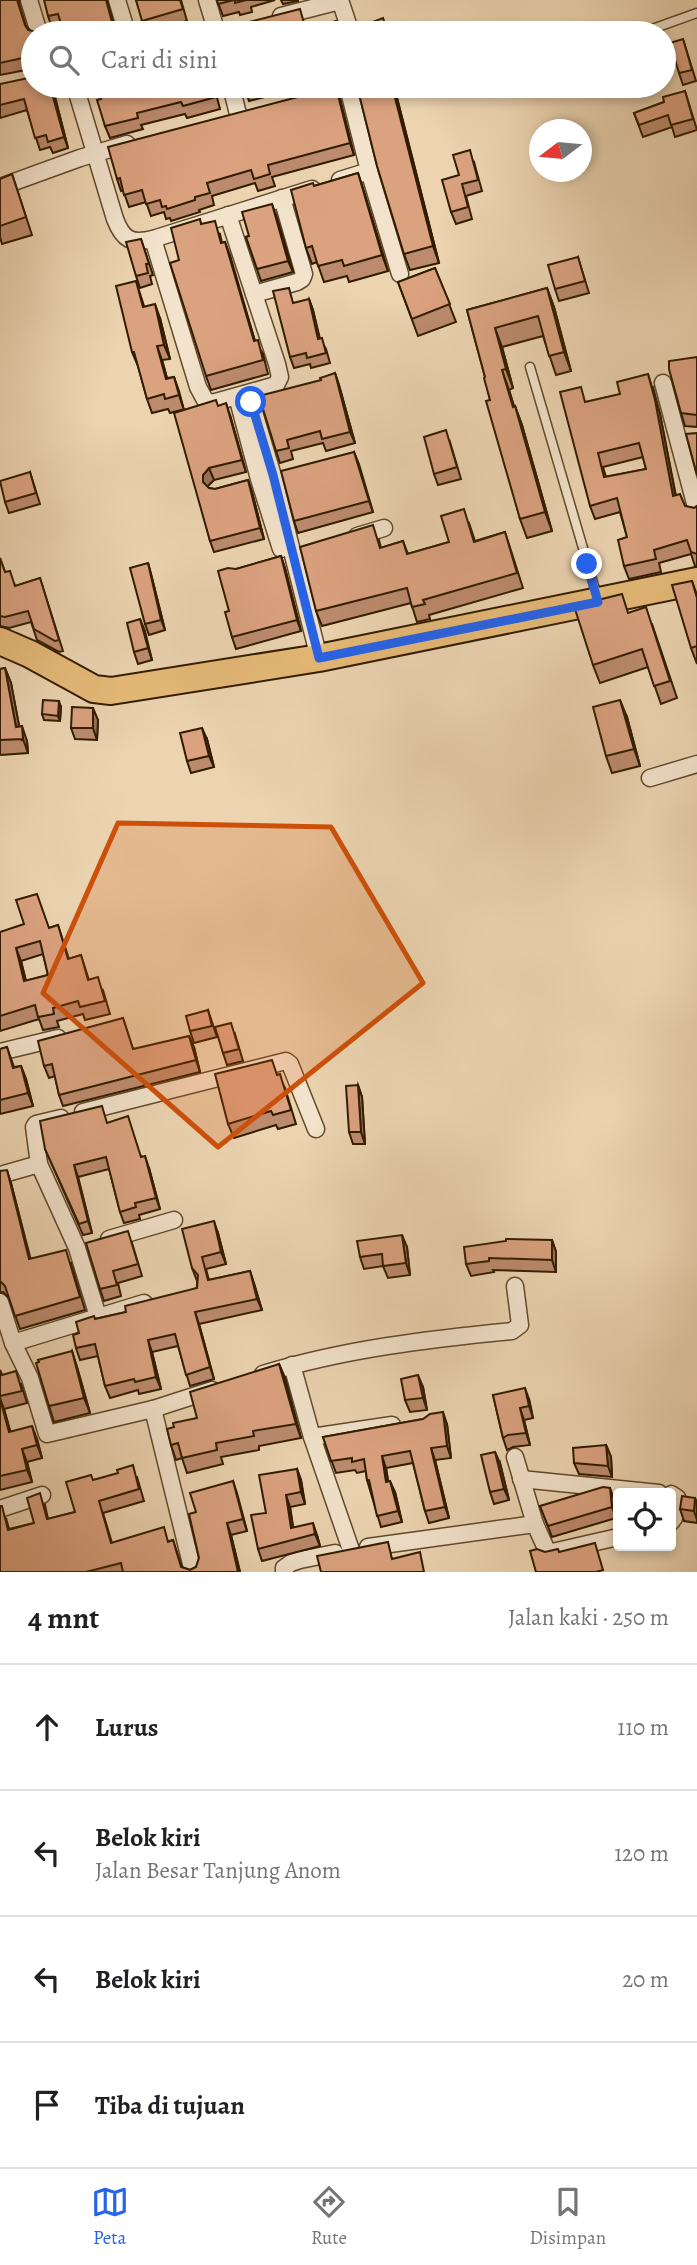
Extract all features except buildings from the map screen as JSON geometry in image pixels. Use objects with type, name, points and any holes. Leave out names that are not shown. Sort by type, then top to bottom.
[{"type":"main road","points":[[0,641],[102,691],[314,659],[697,581]]},
{"type":"street","points":[[29,0],[35,21]]},
{"type":"street","points":[[117,0],[123,21]]},
{"type":"street","points":[[207,0],[214,21]]},
{"type":"street","points":[[266,20],[340,1],[347,21]]},
{"type":"street","points":[[78,98],[120,232],[132,241],[153,239],[369,171]]},
{"type":"street","points":[[234,98],[238,114]]},
{"type":"street","points":[[347,98],[400,274]]},
{"type":"street","points":[[0,187],[94,153],[147,139]]},
{"type":"street","points":[[254,294],[297,282],[304,274],[282,198]]},
{"type":"street","points":[[153,239],[198,387],[205,400],[212,403],[276,385],[280,377],[228,215]]},
{"type":"street","points":[[663,383],[697,511]]},
{"type":"street","points":[[214,413],[293,388]]},
{"type":"street","points":[[245,403],[289,556],[314,659]]},
{"type":"street","points":[[677,438],[697,437]]},
{"type":"street","points":[[345,539],[384,528]]},
{"type":"street","points":[[650,778],[697,764]]},
{"type":"street","points":[[0,1052],[67,1035]]},
{"type":"street","points":[[96,1316],[77,1248],[39,1164],[33,1130],[36,1124],[286,1061],[290,1064],[316,1129]]},
{"type":"street","points":[[0,1175],[39,1164]]},
{"type":"street","points":[[77,1248],[174,1220]]},
{"type":"street","points":[[254,1377],[292,1365],[414,1341],[512,1331],[520,1325],[515,1286]]},
{"type":"street","points":[[13,1343],[156,1300]]},
{"type":"street","points":[[0,1302],[13,1343],[30,1378],[47,1434],[153,1409],[229,1385]]},
{"type":"street","points":[[292,1365],[312,1437],[351,1550]]},
{"type":"street","points":[[153,1409],[193,1572]]},
{"type":"street","points":[[312,1437],[413,1422]]},
{"type":"street","points":[[515,1457],[535,1524],[548,1553],[613,1537]]},
{"type":"street","points":[[521,1479],[613,1488]]},
{"type":"street","points":[[0,1509],[42,1495]]},
{"type":"street","points":[[284,1572],[284,1568],[291,1563],[351,1550],[535,1524]]},
{"type":"lane","points":[[674,21],[697,13]]},
{"type":"lane","points":[[530,367],[598,602]]},
{"type":"highlighted area","points":[[118,823],[331,827],[423,983],[218,1147],[43,993]]},
{"type":"route","points":[[251,402],[273,475],[319,658],[598,602],[587,564]]}]
